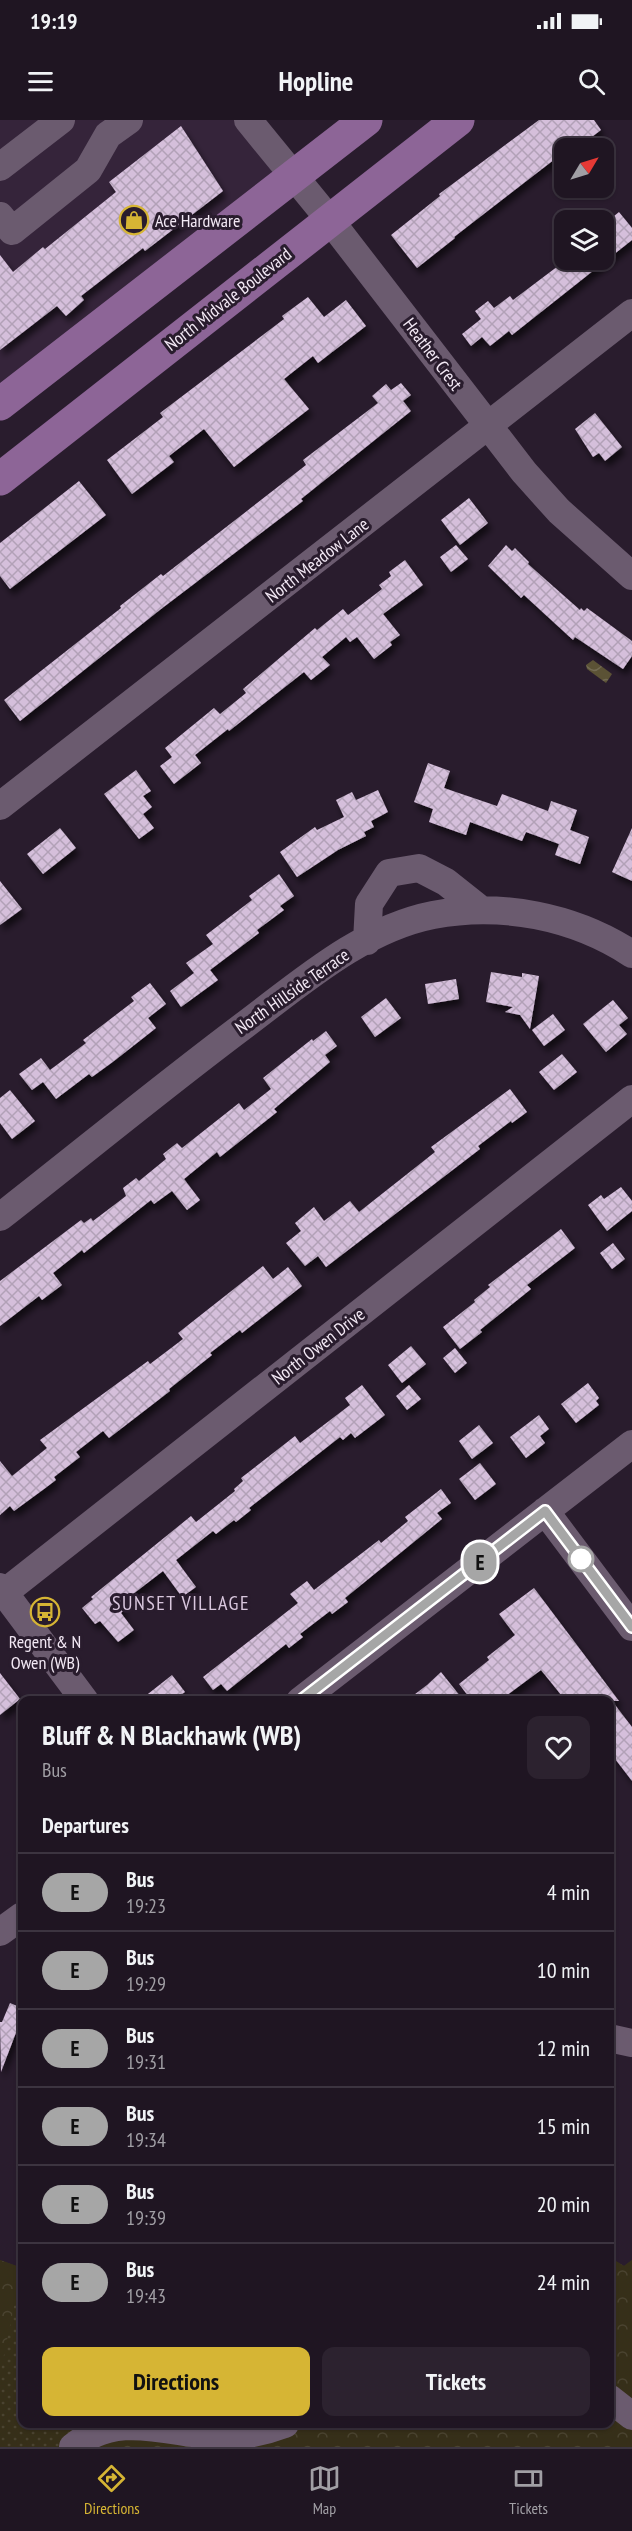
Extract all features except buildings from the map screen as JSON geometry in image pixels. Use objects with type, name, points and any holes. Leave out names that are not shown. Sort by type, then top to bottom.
[{"type":"main road","points":[[0,404],[366,120]]},
{"type":"main road","name":"North Midvale Boulevard","points":[[0,479],[458,120]]},
{"type":"street","points":[[0,167],[61,120]]},
{"type":"street","points":[[0,216],[12,231],[88,170],[108,135],[129,120]]},
{"type":"street","name":"Heather Crest","points":[[248,120],[329,219],[488,427],[559,511],[632,576]]},
{"type":"street","name":"North Meadow Lane","points":[[0,806],[632,313]]},
{"type":"street","points":[[367,941],[369,904],[389,873],[419,868],[446,882],[480,909]]},
{"type":"street","name":"North Hillside Terrace","points":[[0,1216],[291,990],[367,941],[399,925],[432,915],[480,909],[513,911],[558,920],[595,934],[632,954]]},
{"type":"street","name":"North Owen Drive","points":[[2,1592],[632,1099]]},
{"type":"street","points":[[306,1696],[632,1444]]},
{"type":"street","points":[[545,1511],[632,1627]]},
{"type":"street","points":[[2,1592],[82,1696]]},
{"type":"street","points":[[0,1932],[18,1919]]},
{"type":"street","points":[[614,2039],[632,2043]]},
{"type":"street","points":[[614,2402],[632,2416]]},
{"type":"street","points":[[73,2447],[106,2428]]},
{"type":"street","points":[[164,2428],[219,2436],[243,2435],[270,2428]]},
{"type":"shaded area","points":[[0,120],[248,120],[293,177],[0,404]]},
{"type":"green space","points":[[0,2260],[18,2267],[18,2428],[614,2428],[614,2260],[624,2266],[632,2260],[632,2447],[0,2447]]},
{"type":"green space","points":[[0,2260],[18,2267],[18,2287],[0,2374]]},
{"type":"green space","points":[[614,2260],[624,2266],[632,2260],[632,2447],[83,2447],[135,2428],[614,2428]]},
{"type":"water","points":[[593,660],[612,674],[606,683],[587,669],[586,665]]},
{"type":"bus line","name":"E","points":[[306,1696],[545,1511],[632,1627]]},
{"type":"place","name":"Ace Hardware","points":[[134,220]]},
{"type":"place","name":"Regent & N Owen (WB)","points":[[45,1612]]},
{"type":"district","name":"SUNSET VILLAGE","points":[[181,1603]]}]
